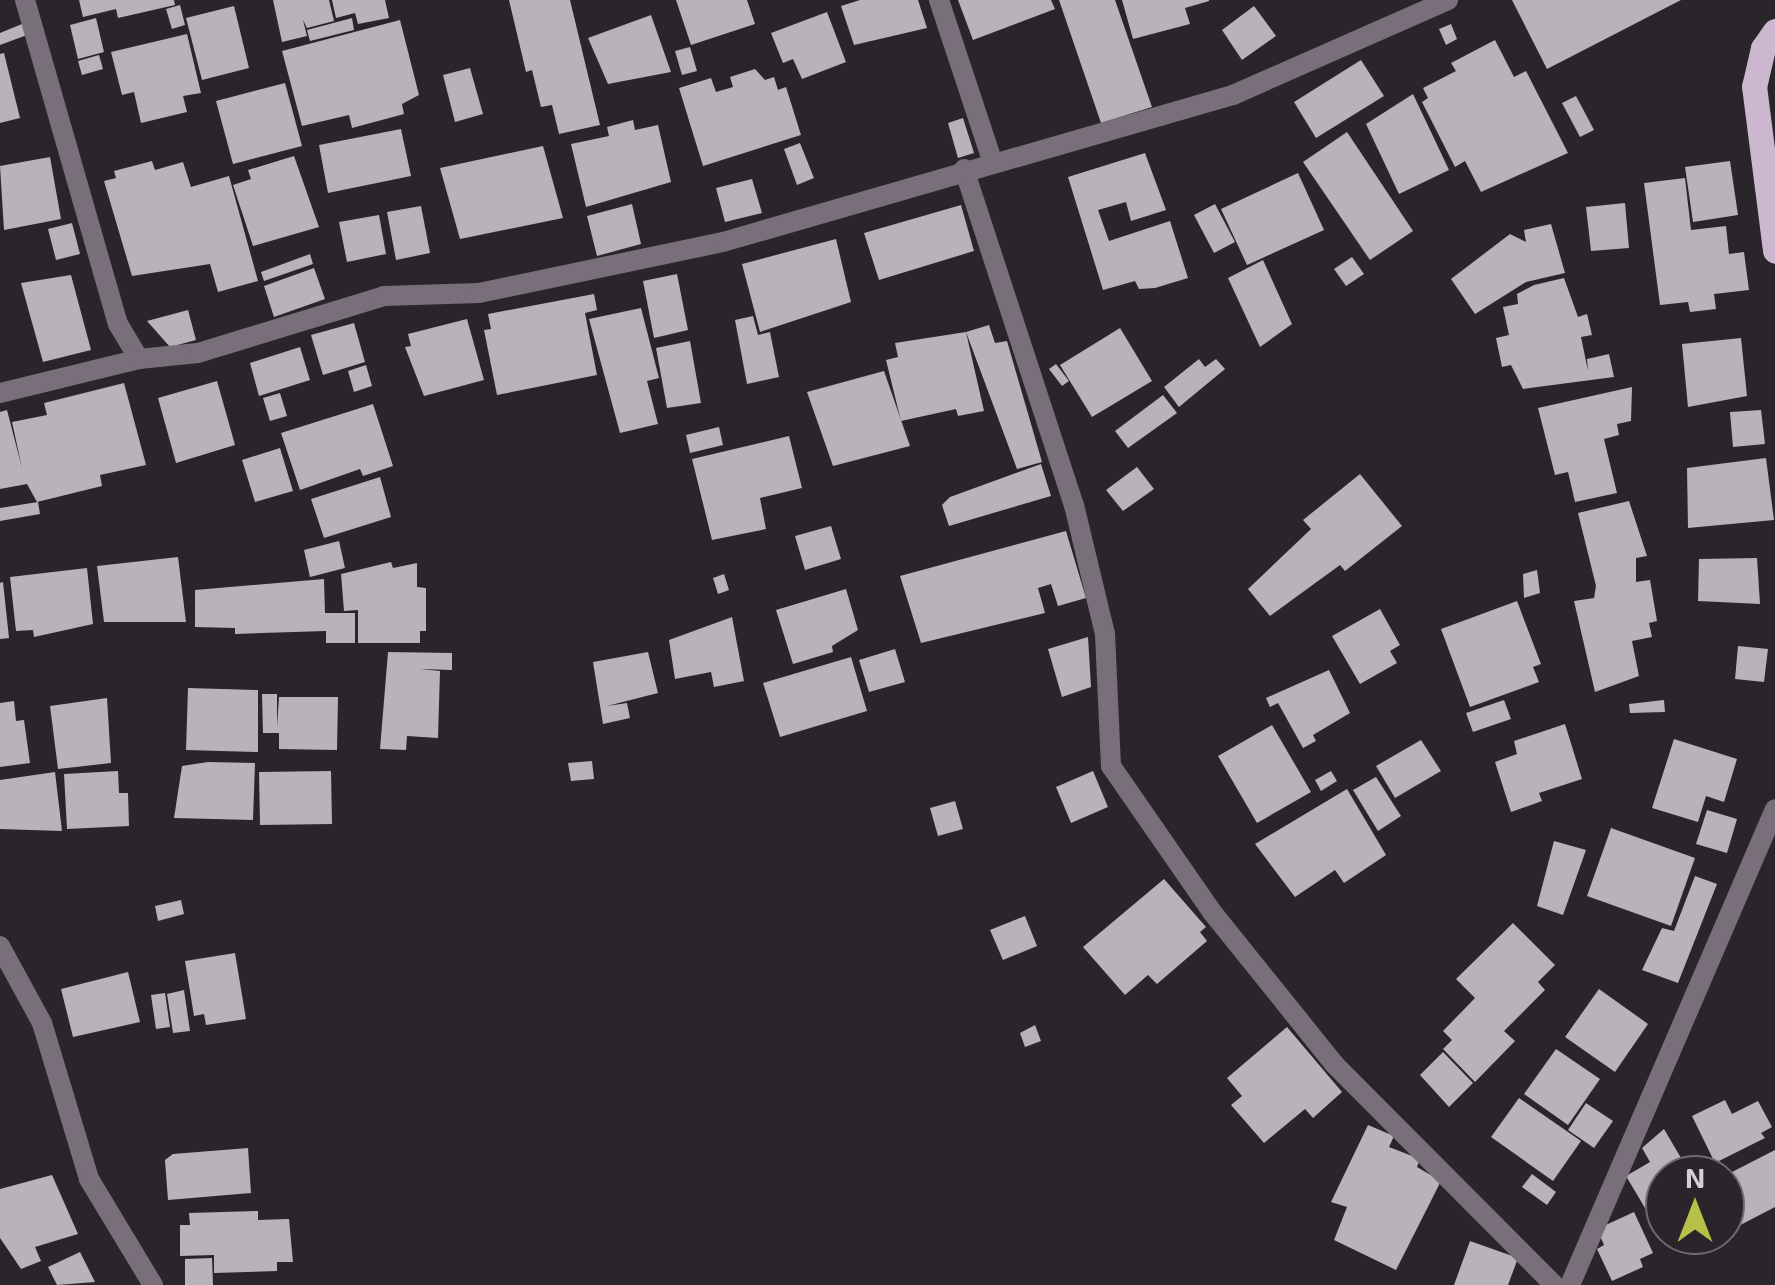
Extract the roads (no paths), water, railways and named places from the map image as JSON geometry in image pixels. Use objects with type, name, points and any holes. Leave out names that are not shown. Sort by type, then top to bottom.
[{"type":"main road","points":[[1775,31],[1763,48],[1754,86],[1775,251]]},
{"type":"street","points":[[25,0],[118,324],[139,358]]},
{"type":"street","points":[[939,0],[992,160]]},
{"type":"street","points":[[0,393],[139,358],[198,353],[384,296],[478,292],[722,242],[992,160],[1051,150],[1233,95],[1448,0]]},
{"type":"street","points":[[964,169],[1074,506],[1105,634],[1111,766],[1212,912],[1334,1064],[1554,1285]]},
{"type":"street","points":[[1570,1285],[1775,809]]},
{"type":"street","points":[[0,946],[42,1023],[89,1179],[153,1285]]}]
